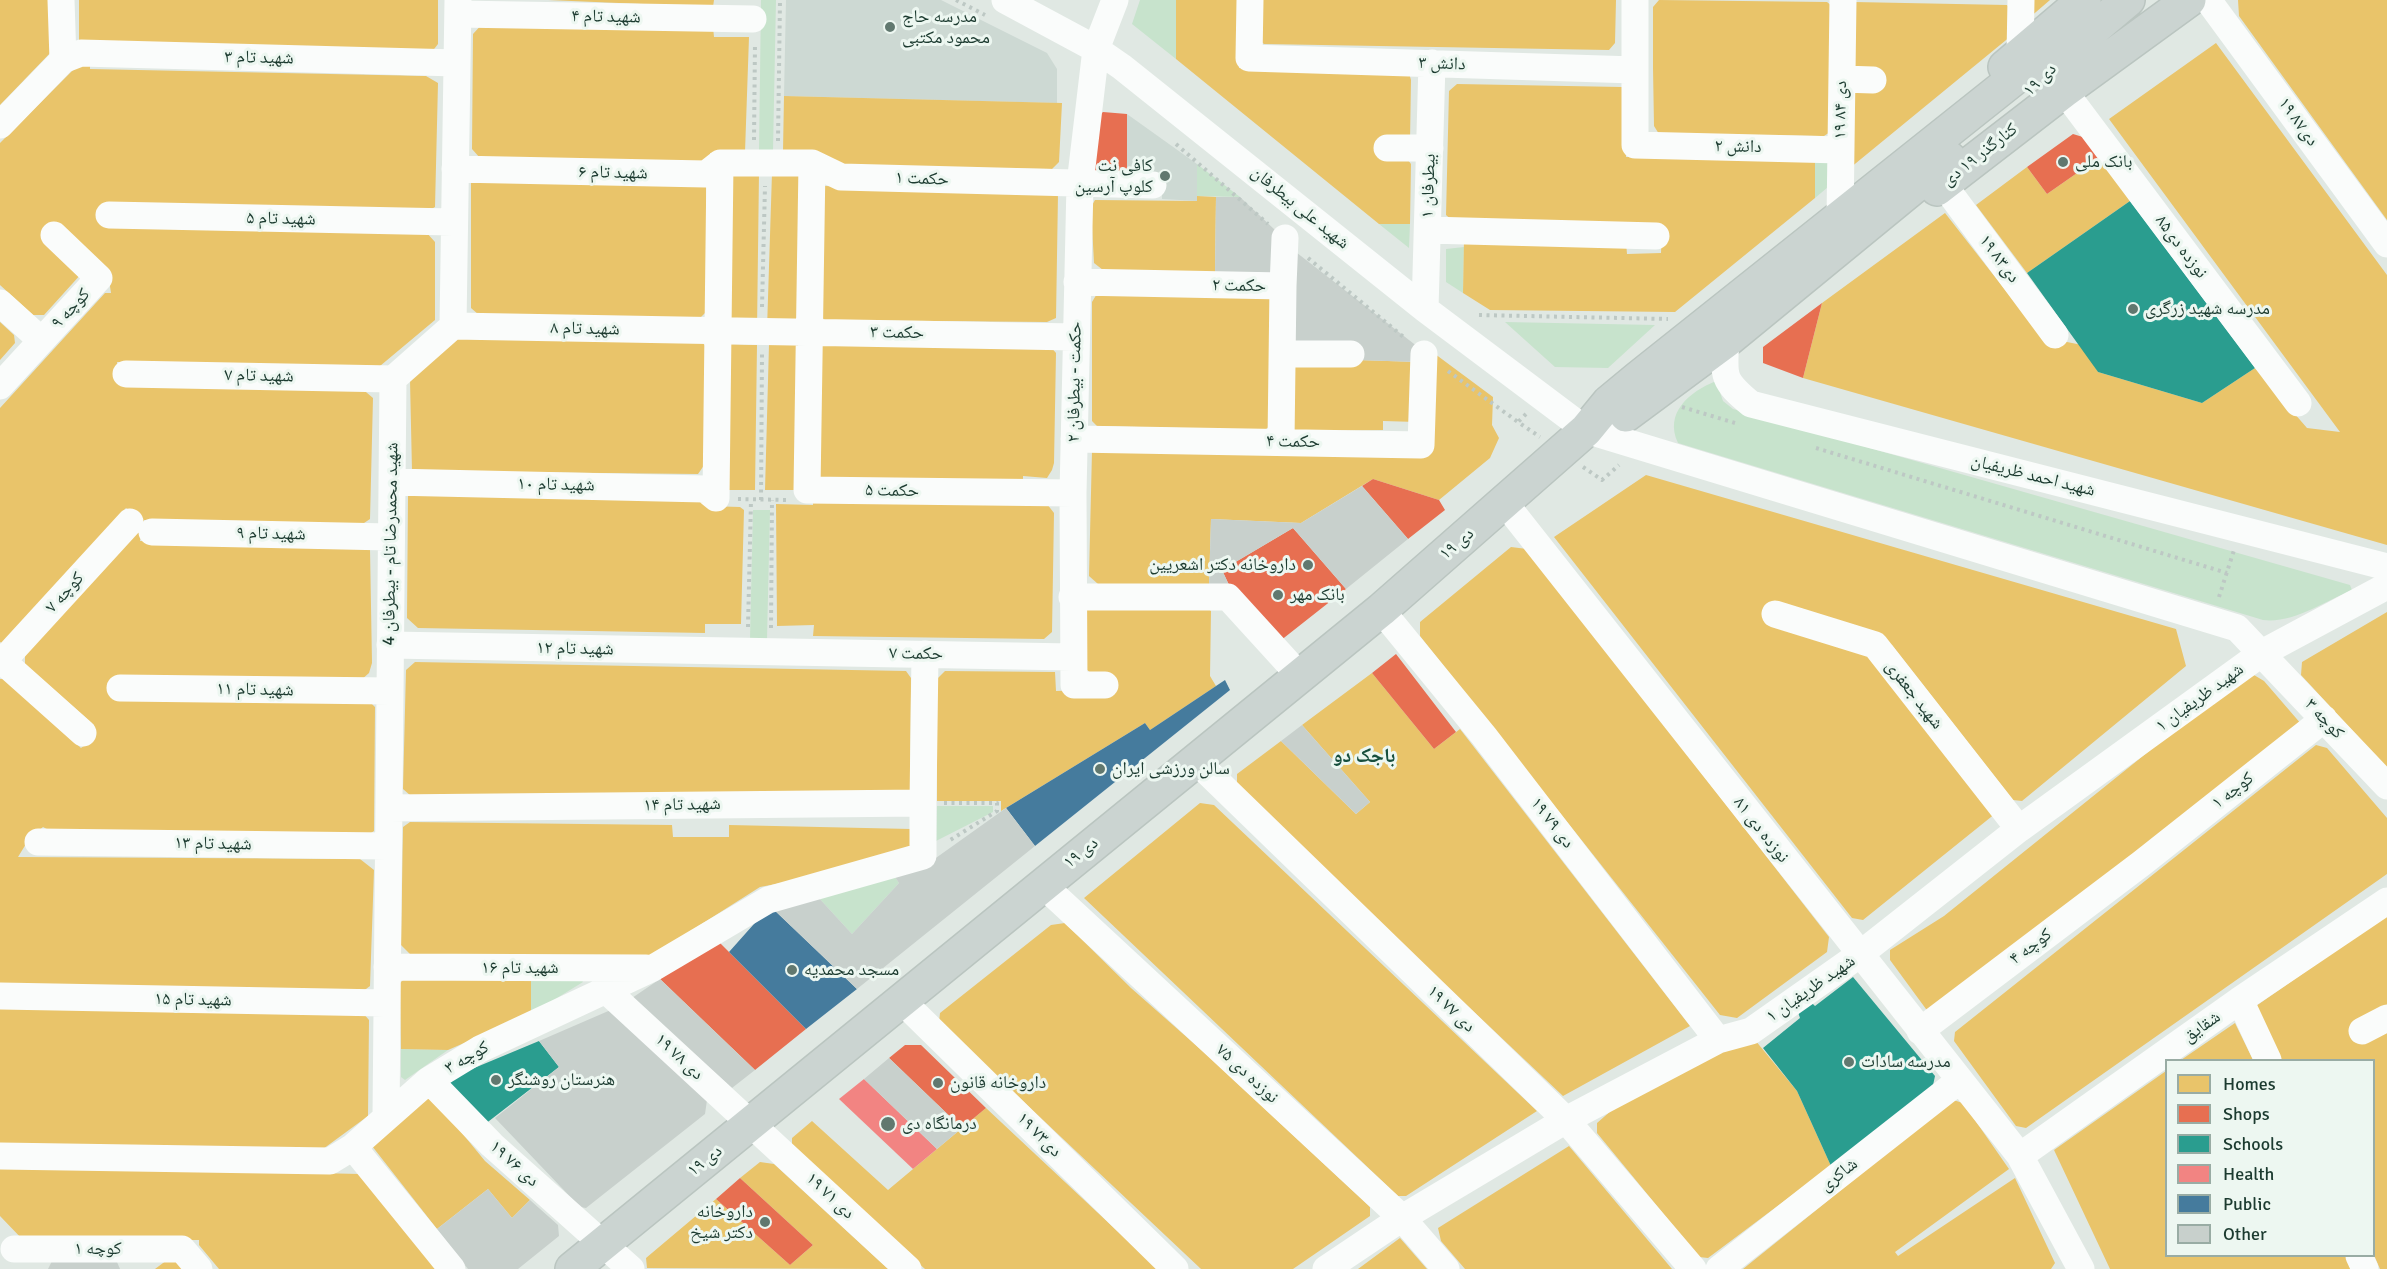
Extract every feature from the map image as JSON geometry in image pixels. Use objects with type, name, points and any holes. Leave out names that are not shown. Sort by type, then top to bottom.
[{"type":"main road","points":[[1895,172],[1908,144],[2020,55],[2084,0]]},
{"type":"main road","points":[[2064,54],[2128,0]]},
{"type":"main road","name":"کنارگذر ۱۹ دی","points":[[1846,228],[1902,216],[2064,91],[2190,0]]},
{"type":"main road","name":"۱۹ دی","points":[[1586,430],[1622,418],[1726,341],[1846,228],[1895,172],[2031,65],[2064,54]]},
{"type":"main road","name":"۱۹ دی","points":[[572,1269],[903,1002],[1042,884],[1381,610],[1586,430],[1609,402],[2044,80],[2064,54]]},
{"type":"street","points":[[0,125],[63,60],[61,0]]},
{"type":"street","name":"حکمت - بیطرفان ۲","points":[[1105,685],[1074,685],[1072,657],[1073,493],[1080,183],[1096,50],[1115,0]]},
{"type":"street","name":"دانش ۳","points":[[1250,0],[1249,58],[1635,70]]},
{"type":"street","points":[[1635,0],[1635,70]]},
{"type":"street","name":"۱۹ دی ۸۴","points":[[1843,0],[1841,150],[1846,228]]},
{"type":"street","points":[[2020,55],[2021,0]]},
{"type":"street","name":"۱۹ دی۸۷","points":[[2208,0],[2387,244]]},
{"type":"street","points":[[393,379],[453,326],[458,7]]},
{"type":"street","name":"شهید تام ۴","points":[[458,7],[754,25]]},
{"type":"street","name":"شهید علی بیطرفان","points":[[1000,10],[1096,50],[1167,101],[1425,309],[1586,430]]},
{"type":"street","name":"شهید تام ۳","points":[[63,60],[81,53],[457,63]]},
{"type":"street","name":"بیطرفان ۱","points":[[1425,309],[1432,63]]},
{"type":"street","name":"۲ دانش","points":[[1635,70],[1635,145],[1841,150]]},
{"type":"street","points":[[1842,79],[1873,80]]},
{"type":"street","name":"نوزده دی۸۵","points":[[2064,91],[2298,403]]},
{"type":"street","points":[[1387,148],[1430,148]]},
{"type":"street","name":"حکمت ۱","points":[[766,162],[812,163],[841,177],[1153,185]]},
{"type":"street","name":"شهید تام ۶","points":[[455,169],[706,174],[720,163],[766,162]]},
{"type":"street","points":[[716,498],[720,163]]},
{"type":"street","points":[[807,490],[812,163]]},
{"type":"street","name":"۱۹ دی۸۳","points":[[1943,184],[2055,335]]},
{"type":"street","name":"شهید تام ۵","points":[[109,215],[453,222]]},
{"type":"street","points":[[1428,230],[1656,236]]},
{"type":"street","name":"کوچه ۹","points":[[0,386],[99,278],[54,235]]},
{"type":"street","points":[[1283,286],[1285,238]]},
{"type":"street","name":"حکمت ۲","points":[[1077,282],[1283,286],[1281,441]]},
{"type":"street","points":[[0,303],[41,340]]},
{"type":"street","name":"شهید تام ۸","points":[[453,326],[717,332]]},
{"type":"street","name":"حکمت ۳","points":[[717,332],[809,331],[1076,338]]},
{"type":"street","name":"شهید احمد ظریفیان","points":[[1726,341],[1723,373],[1729,386],[1752,404],[2387,567]]},
{"type":"street","points":[[1283,354],[1351,354]]},
{"type":"street","name":"حکمت ۴","points":[[1074,439],[1421,445],[1424,354]]},
{"type":"street","name":"شهید تام ۷","points":[[126,374],[393,379]]},
{"type":"street","name":"شهید محمدرضا تام - بیطرفان 4","points":[[386,1116],[385,1003],[393,379]]},
{"type":"street","points":[[1586,430],[2237,628],[2262,653]]},
{"type":"street","name":"شهید تام ۱۰","points":[[392,482],[705,489],[716,498]]},
{"type":"street","name":"حکمت ۵","points":[[807,490],[1073,493]]},
{"type":"street","name":"نوزده دی ۸۱","points":[[1504,502],[1859,955],[2020,1156],[2081,1269]]},
{"type":"street","name":"شهید تام ۹","points":[[141,527],[390,537]]},
{"type":"street","name":"کوچه ۷","points":[[1,662],[141,527]]},
{"type":"street","name":"شهید ظریفیان ۱","points":[[1326,1269],[1402,1218],[1566,1120],[1718,1040],[1752,1031],[1859,955],[2019,829],[2262,653],[2387,586]]},
{"type":"street","points":[[1072,597],[1228,597],[1300,676]]},
{"type":"street","name":"۱۹ دی ۷۹","points":[[1381,610],[1485,736],[1718,1040]]},
{"type":"street","name":"شهید جعفری","points":[[1774,614],[1875,645],[2019,829]]},
{"type":"street","name":"شهید تام ۱۲","points":[[390,645],[759,652]]},
{"type":"street","name":"حکمت ۷","points":[[759,652],[1072,657]]},
{"type":"street","name":"کوچه ۳","points":[[2262,653],[2387,786]]},
{"type":"street","points":[[923,856],[925,654]]},
{"type":"street","points":[[1,662],[83,733]]},
{"type":"street","name":"شهید تام ۱۱","points":[[120,688],[390,691]]},
{"type":"street","name":"کوچه ۱","points":[[2142,863],[2324,719]]},
{"type":"street","name":"۱۹ دی ۷۷","points":[[1196,761],[1566,1120],[1693,1269]]},
{"type":"street","name":"شهید تام ۱۴","points":[[389,808],[923,803]]},
{"type":"street","name":"شهید تام ۱۳","points":[[38,843],[387,846]]},
{"type":"street","name":"کوچه ۳","points":[[0,1156],[330,1161],[353,1147],[429,1080],[480,1049],[653,968],[768,900],[923,856]]},
{"type":"street","name":"کوچه ۴","points":[[1920,1030],[2142,863]]},
{"type":"street","name":"نوزده دی ۷۵","points":[[1042,884],[1402,1218],[1446,1269]]},
{"type":"street","name":"شقایق","points":[[2020,1156],[2240,1000],[2387,901]]},
{"type":"street","name":"شهید تام ۱۶","points":[[387,968],[653,968]]},
{"type":"street","name":"۱۹ دی ۷۸","points":[[607,991],[751,1124]]},
{"type":"street","name":"شهید تام ۱۵","points":[[0,996],[385,1003]]},
{"type":"street","points":[[2240,1000],[2268,1059]]},
{"type":"street","name":"۱۹ دی۷۳","points":[[903,1002],[1175,1269]]},
{"type":"street","points":[[2362,1031],[2387,1018]]},
{"type":"street","name":"۱۹ دی ۷۶","points":[[429,1080],[492,1145],[631,1269]]},
{"type":"street","name":"شاکری","points":[[1719,1269],[1960,1080]]},
{"type":"street","name":"۱۹ دی ۷۱","points":[[751,1124],[908,1269]]},
{"type":"street","points":[[353,1147],[452,1269]]},
{"type":"street","points":[[7,1243],[32,1269]]},
{"type":"street","name":"کوچه ۱","points":[[7,1243],[180,1256]]},
{"type":"street","points":[[137,1269],[180,1256]]},
{"type":"path","points":[[766,162],[780,0]]},
{"type":"path","points":[[956,0],[1000,10]]},
{"type":"path","points":[[754,25],[766,162]]},
{"type":"path","points":[[1172,140],[1424,354],[1518,422]]},
{"type":"path","points":[[1479,315],[1676,319]]},
{"type":"path","points":[[1678,406],[1747,427]]},
{"type":"path","points":[[1804,444],[2227,573]]},
{"type":"path","points":[[716,498],[803,500],[807,490]]},
{"type":"path","points":[[751,500],[759,652]]},
{"type":"path","points":[[759,652],[772,500]]},
{"type":"path","points":[[2211,620],[2240,530]]},
{"type":"path","points":[[923,803],[997,803],[997,811],[923,856]]},
{"type":"shaded area","name":"مدرسه حاج محمود مکتبی","points":[[786,0],[941,0],[1047,53],[1057,69],[1057,103],[784,96]]},
{"type":"shaded area","points":[[1127,114],[1197,164],[1197,201],[1162,199],[1162,188],[1127,186]]},
{"type":"green space","points":[[761,0],[776,0],[773,151],[759,151]]},
{"type":"green space","points":[[1140,0],[1176,0],[1176,59],[1132,24]]},
{"type":"green space","points":[[1815,159],[1834,160],[1834,182],[1815,198]]},
{"type":"green space","points":[[1197,164],[1240,197],[1197,196]]},
{"type":"green space","points":[[1379,224],[1410,224],[1409,248]]},
{"type":"green space","points":[[1464,247],[1463,293],[1446,282],[1446,249]]},
{"type":"green space","points":[[1505,322],[1655,325],[1608,368],[1555,367]]},
{"type":"green space","points":[[1716,381],[1723,401],[1733,409],[2350,585],[2352,590],[2309,611],[2285,619],[2263,620],[1678,443],[1674,422],[1677,413],[1688,398]]},
{"type":"green space","points":[[753,510],[770,510],[767,639],[750,639]]},
{"type":"green space","points":[[937,806],[993,806],[993,812],[936,841]]},
{"type":"green space","points":[[895,877],[899,883],[852,934],[818,897]]},
{"type":"green space","points":[[531,976],[580,976],[583,982],[531,1014]]},
{"type":"green space","points":[[401,1049],[448,1050],[405,1080],[401,1077]]},
{"type":"building: Homes","points":[[0,0],[53,0],[55,48],[0,105]]},
{"type":"building: Homes","points":[[79,0],[438,0],[438,44],[431,53],[79,48]]},
{"type":"building: Homes","points":[[548,0],[714,0],[713,7]]},
{"type":"building: Homes","points":[[1176,0],[1237,0],[1240,7],[1239,68],[1409,73],[1411,80],[1410,141],[1405,156],[1411,164],[1410,224],[1379,224],[1176,59]]},
{"type":"building: Homes","points":[[1259,0],[1616,0],[1615,43],[1609,50],[1264,44],[1258,39]]},
{"type":"building: Homes","points":[[1659,0],[1827,2],[1833,7],[1833,130],[1824,136],[1659,134],[1654,126],[1653,7]]},
{"type":"building: Homes","points":[[2029,0],[2050,0],[2029,18]]},
{"type":"building: Homes","points":[[2238,0],[2387,0],[2387,220],[2239,16]]},
{"type":"building: Homes","points":[[1854,2],[2007,5],[2012,11],[2011,36],[1850,168]]},
{"type":"building: Homes","points":[[484,22],[713,27],[714,37],[749,37],[745,152],[710,153],[710,163],[480,158],[472,149],[473,34]]},
{"type":"building: Homes","points":[[2216,43],[2387,275],[2387,545],[1803,378],[1822,303],[1945,213],[2042,337],[2082,345],[2098,372],[2202,403],[2255,368],[2307,428],[2340,432],[2109,119]]},
{"type":"building: Homes","points":[[83,60],[90,62],[90,69],[426,76],[438,83],[435,207],[428,211],[426,232],[435,242],[435,320],[380,366],[117,362],[120,383],[360,387],[373,398],[370,519],[361,525],[144,520],[140,541],[364,544],[370,549],[372,663],[369,673],[360,681],[366,698],[375,707],[374,831],[365,837],[56,834],[43,827],[29,839],[18,857],[360,859],[374,870],[370,986],[362,992],[0,988],[0,679],[5,679],[81,748],[91,740],[94,725],[25,664],[25,654],[140,521],[126,508],[2,643],[0,642],[0,408],[105,293],[111,293],[108,273],[82,273],[44,315],[33,315],[0,285],[0,143]]},
{"type":"building: Homes","points":[[1457,84],[1622,87],[1628,95],[1626,157],[1815,159],[1815,198],[1675,312],[1490,310],[1463,293],[1464,239],[1626,242],[1627,254],[1661,253],[1662,226],[1455,223],[1446,215],[1449,91]]},
{"type":"building: Homes","points":[[784,96],[1062,103],[1059,162],[1052,169],[837,166],[783,151]]},
{"type":"building: Homes","points":[[2100,157],[2130,201],[2027,273],[1976,205],[2027,167],[2047,194]]},
{"type":"building: Homes","points":[[759,172],[757,330],[728,330],[727,176]]},
{"type":"building: Homes","points":[[772,173],[803,173],[798,328],[767,329]]},
{"type":"building: Homes","points":[[471,181],[706,185],[707,311],[699,319],[479,315],[471,308]]},
{"type":"building: Homes","points":[[825,186],[1058,194],[1056,318],[1047,322],[825,320],[818,315],[817,191]]},
{"type":"building: Homes","points":[[1197,196],[1216,197],[1215,273],[1103,270],[1094,263],[1091,207],[1095,200],[1197,201]]},
{"type":"building: Homes","points":[[1098,292],[1274,296],[1272,424],[1265,430],[1097,426],[1092,421],[1092,302]]},
{"type":"building: Homes","points":[[0,322],[14,335],[15,343],[0,360]]},
{"type":"building: Homes","points":[[461,336],[703,343],[708,350],[707,461],[698,474],[412,471],[410,380]]},
{"type":"building: Homes","points":[[818,340],[1050,346],[1056,353],[1052,470],[1047,478],[1023,476],[1023,483],[823,482],[814,474]]},
{"type":"building: Homes","points":[[727,344],[757,345],[755,490],[726,490]]},
{"type":"building: Homes","points":[[769,344],[798,344],[796,490],[765,490]]},
{"type":"building: Homes","points":[[1431,351],[1493,397],[1492,425],[1499,438],[1490,458],[1439,500],[1373,479],[1301,523],[1211,519],[1209,585],[1098,584],[1089,576],[1092,451],[1427,449]]},
{"type":"building: Homes","points":[[1357,360],[1418,362],[1417,422],[1383,421],[1383,430],[1295,431],[1292,425],[1291,362]]},
{"type":"building: Homes","points":[[1646,475],[2176,629],[2186,666],[2022,801],[2013,800],[1892,645],[1842,627],[1862,645],[1996,813],[1863,920],[1852,918],[1554,537]]},
{"type":"building: Homes","points":[[414,491],[701,495],[707,506],[740,507],[744,510],[741,624],[705,624],[705,633],[418,628],[407,618],[408,496]]},
{"type":"building: Homes","points":[[813,496],[1047,504],[1054,513],[1052,632],[1044,639],[813,636],[814,625],[777,626],[776,504],[813,505]]},
{"type":"building: Homes","points":[[1511,547],[1527,549],[1829,937],[1827,952],[1737,1018],[1720,1015],[1420,636],[1420,622]]},
{"type":"building: Homes","points":[[1086,604],[1206,606],[1211,611],[1210,676],[1216,686],[1150,730],[1145,723],[1001,811],[1001,801],[937,801],[937,679],[945,671],[1055,672],[1056,691],[1110,689],[1086,669]]},
{"type":"building: Homes","points":[[2387,612],[2387,768],[2301,675],[2302,662]]},
{"type":"building: Homes","points":[[415,662],[906,671],[911,678],[910,800],[411,796],[403,789],[406,670]]},
{"type":"building: Homes","points":[[1372,673],[1434,749],[1460,729],[1690,1026],[1563,1096],[1237,788],[1237,774],[1281,741],[1356,814],[1370,802],[1302,725]]},
{"type":"building: Homes","points":[[2254,675],[2264,681],[2302,725],[1933,1013],[1926,1009],[1890,960],[1890,950],[1944,916],[2235,682]]},
{"type":"building: Homes","points":[[2316,745],[2327,748],[2387,818],[2387,874],[2026,1128],[2016,1126],[1954,1041],[1955,1032]]},
{"type":"building: Homes","points":[[1200,803],[1214,805],[1537,1111],[1406,1196],[1398,1196],[1084,898]]},
{"type":"building: Homes","points":[[410,822],[672,825],[673,837],[729,837],[729,825],[911,829],[912,848],[877,865],[760,887],[648,958],[410,954],[401,945],[403,827]]},
{"type":"building: Homes","points":[[2387,915],[2387,1269],[2380,1269],[2375,1257],[2375,1059],[2282,1059],[2256,1006]]},
{"type":"building: Homes","points":[[1065,923],[1131,988],[1207,1055],[1370,1207],[1370,1216],[1293,1269],[1201,1269],[939,1022],[940,1013],[1051,925]]},
{"type":"building: Homes","points":[[408,975],[531,976],[531,1014],[448,1050],[401,1049],[400,983]]},
{"type":"building: Homes","points":[[0,1006],[363,1013],[369,1020],[368,1116],[323,1149],[0,1144]]},
{"type":"building: Homes","points":[[2235,1023],[2253,1059],[2182,1059]]},
{"type":"building: Homes","points":[[1755,1040],[1797,1091],[1831,1166],[1708,1258],[1699,1257],[1597,1133],[1597,1123],[1620,1103],[1708,1053]]},
{"type":"building: Homes","points":[[2165,1072],[2165,1257],[2348,1257],[2354,1269],[2110,1269],[2054,1150]]},
{"type":"building: Homes","points":[[424,1097],[434,1099],[485,1161],[530,1200],[512,1218],[488,1189],[437,1229],[372,1146]]},
{"type":"building: Homes","points":[[1953,1100],[1963,1103],[2009,1169],[1895,1252],[1898,1256],[2015,1178],[2055,1263],[2051,1269],[1743,1269]]},
{"type":"building: Homes","points":[[986,1108],[1161,1269],[925,1269],[792,1150],[792,1138],[812,1121],[888,1190]]},
{"type":"building: Homes","points":[[1569,1146],[1672,1269],[1465,1269],[1441,1241],[1438,1228]]},
{"type":"building: Homes","points":[[760,1162],[774,1164],[888,1269],[647,1268],[646,1258],[716,1199],[790,1265],[813,1245],[740,1178]]},
{"type":"building: Homes","points":[[0,1166],[360,1174],[439,1269],[219,1269],[199,1245],[199,1240],[24,1241],[0,1216]]},
{"type":"building: Homes","points":[[1400,1238],[1427,1269],[1358,1269]]},
{"type":"building: Homes","points":[[171,1257],[188,1269],[155,1269]]},
{"type":"building: Shops","points":[[1103,112],[1127,114],[1127,186],[1094,185],[1094,120]]},
{"type":"building: Shops","name":"بانک ملی","points":[[2073,134],[2086,138],[2100,157],[2047,194],[2027,167]]},
{"type":"building: Shops","points":[[1822,303],[1803,378],[1763,363],[1763,347]]},
{"type":"building: Shops","points":[[1373,479],[1439,500],[1445,510],[1408,539],[1362,486]]},
{"type":"building: Shops","name":"بانک مهر","points":[[1293,528],[1346,589],[1280,641],[1229,585],[1222,570]]},
{"type":"building: Shops","points":[[1396,654],[1456,732],[1434,749],[1372,673]]},
{"type":"building: Shops","points":[[718,941],[806,1029],[755,1070],[660,979]]},
{"type":"building: Shops","name":"داروخانه قانون","points":[[905,1045],[921,1045],[986,1108],[962,1128],[889,1058]]},
{"type":"building: Shops","name":"داروخانه دکتر شیخ","points":[[740,1178],[813,1245],[790,1265],[716,1199]]},
{"type":"building: Schools","name":"مدرسه شهید زرگری","points":[[2130,201],[2255,368],[2202,403],[2098,372],[2027,273]]},
{"type":"building: Schools","name":"مدرسه سادات","points":[[1853,977],[1935,1076],[1932,1090],[1831,1166],[1797,1091],[1763,1048],[1800,1018],[1798,1012],[1812,1003],[1815,1006]]},
{"type":"building: Schools","name":"هنرستان روشنگر","points":[[539,1041],[559,1067],[480,1128],[444,1084],[455,1076]]},
{"type":"building: Health","name":"درمانگاه دی","points":[[864,1079],[937,1149],[913,1169],[839,1099]]},
{"type":"building: Public","name":"سالن ورزشی ایران","points":[[1225,680],[1230,690],[1035,846],[1006,808],[1145,723],[1150,730]]},
{"type":"building: Public","name":"مسجد محمدیه","points":[[770,906],[857,989],[806,1029],[729,952]]},
{"type":"building: Other","points":[[1216,197],[1240,197],[1275,230],[1275,274],[1215,273]]},
{"type":"building: Other","points":[[1292,249],[1418,347],[1418,362],[1357,360],[1292,346]]},
{"type":"building: Other","points":[[1362,486],[1408,539],[1346,589],[1293,528],[1222,570],[1229,585],[1209,585],[1211,519],[1301,523]]},
{"type":"building: Other","points":[[1302,725],[1370,802],[1356,814],[1281,741]]},
{"type":"building: Other","points":[[1006,808],[1035,846],[857,989],[770,906],[818,897],[852,934],[899,883],[895,877],[926,865]]},
{"type":"building: Other","points":[[660,979],[755,1070],[732,1088],[632,998]]},
{"type":"building: Other","points":[[613,1009],[707,1100],[705,1114],[586,1208],[580,1207],[495,1118],[559,1067],[539,1041]]},
{"type":"building: Other","points":[[889,1058],[962,1128],[937,1149],[864,1079]]},
{"type":"building: Other","points":[[488,1189],[512,1218],[530,1200],[558,1225],[559,1236],[518,1269],[468,1269],[437,1229]]},
{"type":"building: Other","points":[[52,1261],[117,1262],[120,1269],[48,1269]]},
{"type":"place","name":"مدرسه حاج محمود مکتبی","points":[[890,27]]},
{"type":"place","name":"بانک ملی","points":[[2063,162]]},
{"type":"place","name":"کافی نت کلوپ آرسین","points":[[1165,176]]},
{"type":"place","name":"مدرسه شهید زرگری","points":[[2133,309]]},
{"type":"place","name":"داروخانه دکتر اشعریین","points":[[1308,565]]},
{"type":"place","name":"بانک مهر","points":[[1278,595]]},
{"type":"place","name":"سالن ورزشی ایران","points":[[1100,769]]},
{"type":"place","name":"مسجد محمدیه","points":[[792,970]]},
{"type":"place","name":"مدرسه سادات","points":[[1849,1062]]},
{"type":"place","name":"هنرستان روشنگر","points":[[496,1080]]},
{"type":"place","name":"داروخانه قانون","points":[[938,1083]]},
{"type":"place","name":"درمانگاه دی","points":[[888,1124]]},
{"type":"place","name":"داروخانه دکتر شیخ","points":[[765,1222]]},
{"type":"district","name":"باجک دو","points":[[1364,757]]}]
